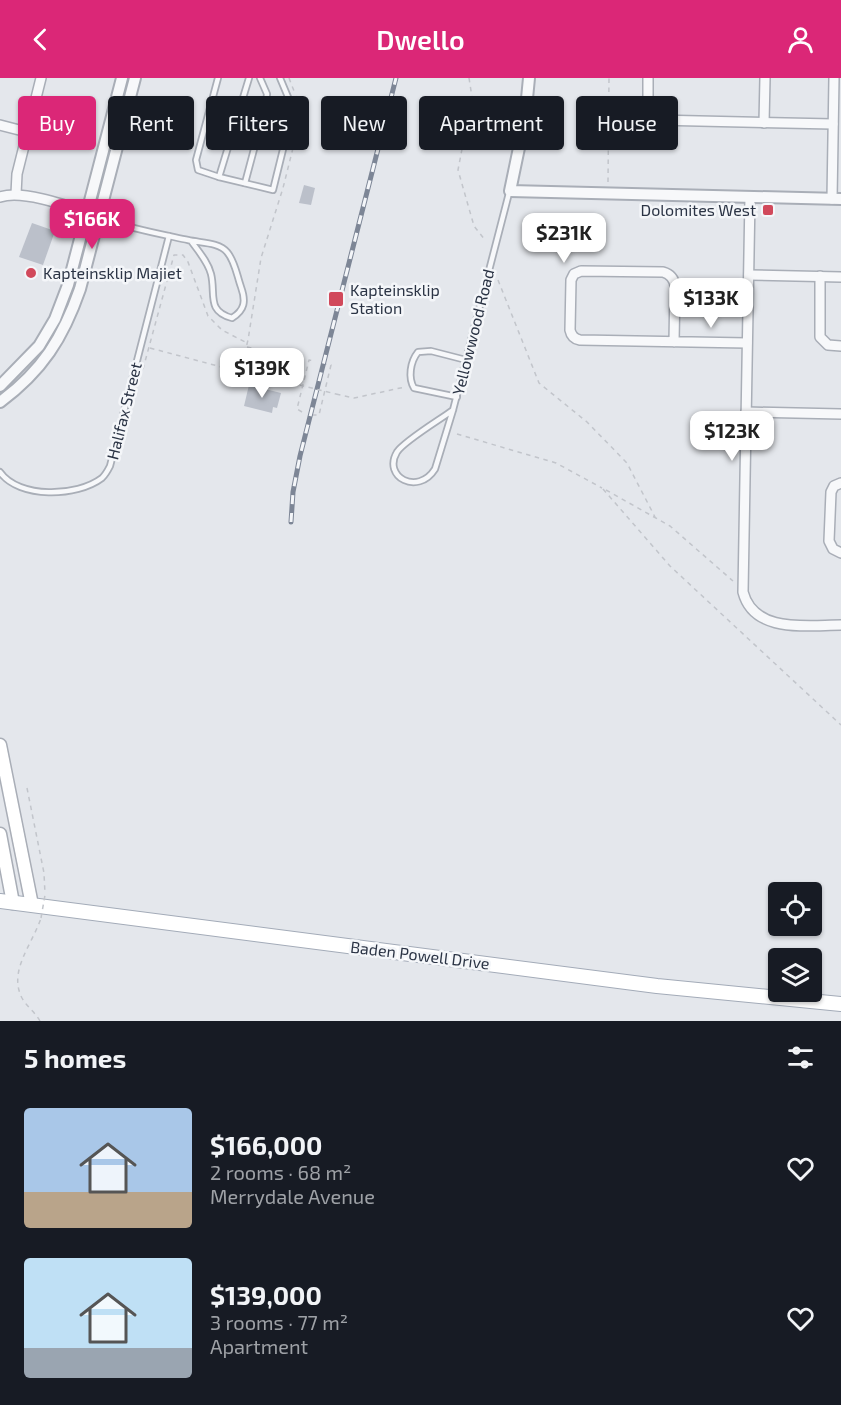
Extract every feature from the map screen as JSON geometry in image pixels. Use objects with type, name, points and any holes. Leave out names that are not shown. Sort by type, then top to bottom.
[{"type":"main road","points":[[0,745],[32,905]]},
{"type":"main road","points":[[0,834],[6,902]]},
{"type":"main road","name":"Baden Powell Drive","points":[[6,902],[646,985],[841,1004]]},
{"type":"street","points":[[36,96],[41,78]]},
{"type":"street","points":[[0,386],[39,346],[55,319],[69,285],[122,78]]},
{"type":"street","points":[[0,402],[20,387],[41,365],[69,321],[80,289],[135,78]]},
{"type":"street","name":"Yellowwood Road","points":[[510,191],[525,119],[529,78]]},
{"type":"street","points":[[648,78],[648,113],[656,120],[833,124]]},
{"type":"street","points":[[764,123],[765,78]]},
{"type":"street","points":[[510,191],[836,199],[834,78]]},
{"type":"street","points":[[0,125],[18,130]]},
{"type":"street","points":[[16,194],[17,174],[23,150]]},
{"type":"street","points":[[0,197],[16,194],[99,216]]},
{"type":"street","points":[[750,197],[743,592],[747,603],[756,614],[768,621],[781,624],[841,626]]},
{"type":"street","points":[[674,342],[675,286],[670,274],[581,271],[574,274],[571,280],[570,330],[574,338],[580,340],[674,342],[747,343]]},
{"type":"street","points":[[749,275],[841,277]]},
{"type":"street","points":[[820,276],[820,337],[828,345],[841,345]]},
{"type":"street","points":[[746,412],[841,414]]},
{"type":"street","points":[[841,483],[834,486],[831,492],[830,541],[833,549],[841,553]]},
{"type":"lane","points":[[218,78],[196,166],[203,173],[273,189],[290,121],[288,97],[280,78]]},
{"type":"lane","points":[[219,177],[249,78]]},
{"type":"lane","points":[[245,183],[266,104],[267,94],[260,78]]},
{"type":"lane","name":"Yellowwood Road","points":[[453,410],[397,451],[394,466],[400,478],[407,482],[417,482],[433,473],[453,410],[457,397],[510,191]]},
{"type":"lane","points":[[99,216],[169,236],[218,246],[229,254],[244,296],[243,309],[239,314],[232,318],[222,315],[216,309],[211,275],[204,259],[191,241]]},
{"type":"lane","name":"Halifax Street","points":[[0,472],[12,483],[44,492],[57,493],[78,489],[102,477],[110,466],[169,236]]},
{"type":"lane","points":[[457,397],[414,388],[410,380],[414,358],[418,352],[431,351],[466,360]]},
{"type":"path","points":[[240,371],[261,258],[283,188],[302,111],[289,78]]},
{"type":"path","points":[[469,78],[472,97],[458,170],[474,226],[485,240]]},
{"type":"path","points":[[608,183],[609,78]]},
{"type":"path","points":[[247,343],[215,325],[208,316],[188,262],[183,255],[174,255],[150,348],[278,382],[284,356]]},
{"type":"path","points":[[498,280],[539,382],[587,422],[627,463],[655,518]]},
{"type":"path","points":[[246,347],[291,358],[285,381],[336,394],[354,398],[385,393],[412,385]]},
{"type":"path","points":[[302,412],[297,409],[302,385],[309,360],[315,361]]},
{"type":"path","points":[[312,415],[319,415],[325,391],[331,365],[325,363]]},
{"type":"path","points":[[457,434],[556,463],[670,526],[733,581],[743,581]]},
{"type":"path","points":[[603,489],[670,566],[841,725]]},
{"type":"path","points":[[27,788],[44,873],[45,895],[41,918],[16,979],[17,988],[23,1000],[40,1021]]},
{"type":"building","points":[[304,185],[315,188],[311,205],[299,203]]},
{"type":"building","points":[[32,223],[55,231],[43,265],[19,257]]},
{"type":"building","points":[[249,385],[281,393],[277,408],[273,407],[272,413],[244,406]]},
{"type":"railway","points":[[291,522],[293,492],[300,456],[396,78]]},
{"type":"place","name":"Dolomites West","points":[[768,210]]},
{"type":"place","name":"Kapteinsklip Majiet","points":[[31,273]]},
{"type":"place","name":"Kapteinsklip Station","points":[[336,299]]}]
